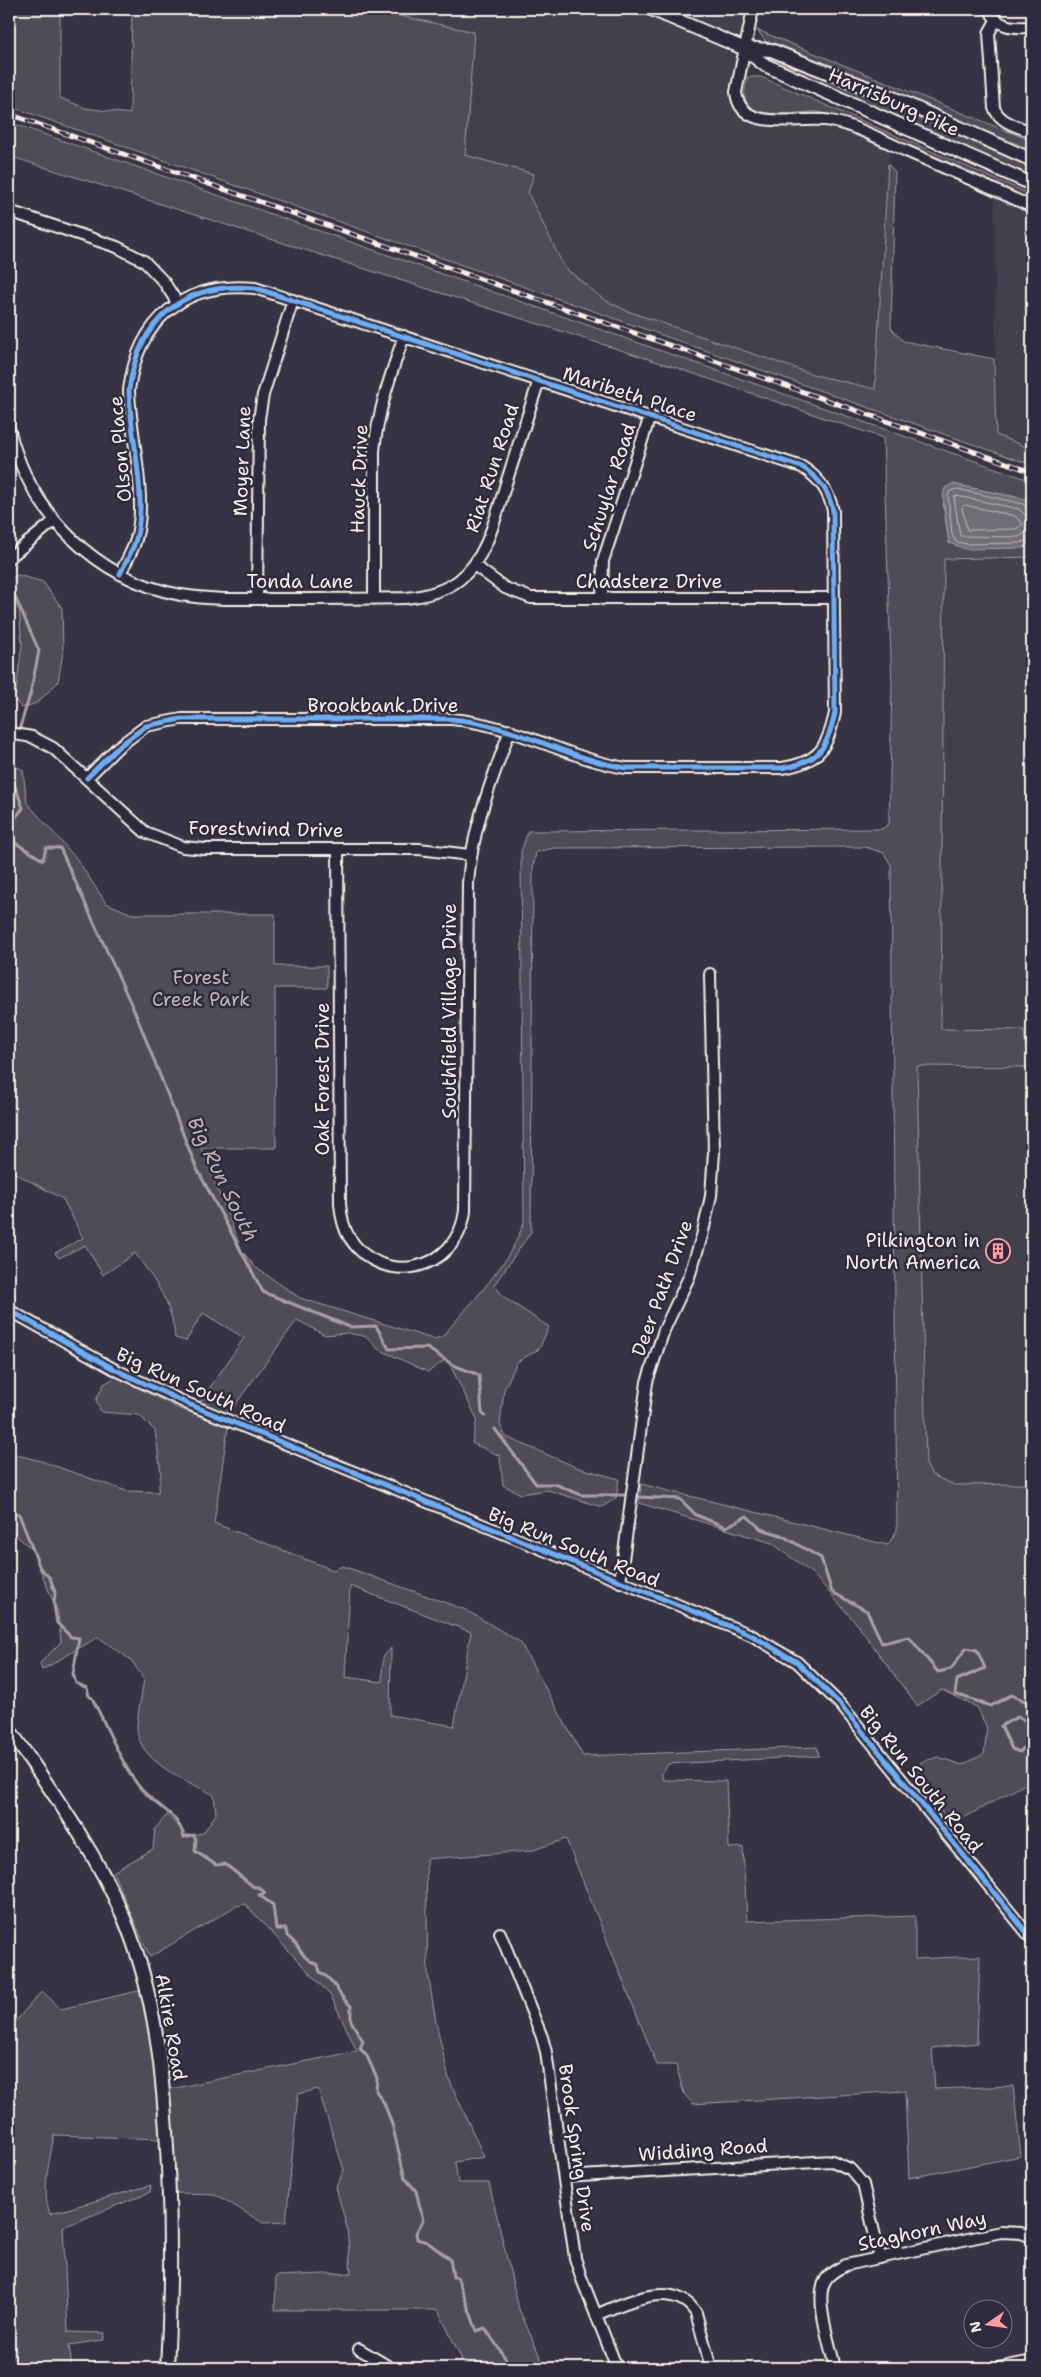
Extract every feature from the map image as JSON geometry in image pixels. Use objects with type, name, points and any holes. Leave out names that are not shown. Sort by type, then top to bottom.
[{"type":"main road","name":"Harrisburg Pike","points":[[652,9],[743,48],[765,65],[1032,184]]},
{"type":"main road","name":"Harrisburg Pike","points":[[743,48],[771,50],[893,98],[1032,160]]},
{"type":"main road","name":"Alkire Road","points":[[9,1729],[75,1826],[98,1866],[126,1923],[146,1982],[159,2048],[166,2125],[170,2266],[167,2368]]},
{"type":"street","points":[[753,9],[743,48],[736,98],[742,109],[752,116],[765,120],[818,119],[837,122],[1032,207]]},
{"type":"street","points":[[990,9],[996,20],[1009,26],[1032,27]]},
{"type":"street","points":[[996,20],[989,32],[994,108],[996,114],[1003,120],[1032,132]]},
{"type":"street","points":[[9,212],[117,247],[144,261],[164,282],[178,304]]},
{"type":"street","name":"Maribeth Place","points":[[178,304],[205,291],[239,287],[255,288],[650,416],[802,468],[820,481],[831,501],[833,511],[835,713],[830,738]]},
{"type":"street","name":"Moyer Lane","points":[[257,599],[259,419],[263,395],[293,300]]},
{"type":"street","name":"Olson Place","points":[[120,574],[136,540],[139,524],[140,503],[129,407],[131,372],[147,332],[161,317],[178,304]]},
{"type":"street","name":"Hauck Drive","points":[[374,598],[374,450],[376,428],[404,336]]},
{"type":"street","name":"Riat Run Road","points":[[474,565],[488,538],[539,380]]},
{"type":"street","name":"Schuylar Road","points":[[602,599],[603,561],[650,416]]},
{"type":"street","name":"Tonda Lane","points":[[9,428],[14,450],[25,476],[54,521],[77,546],[120,574],[164,591],[198,598],[374,598],[425,596],[444,589],[460,579],[474,565]]},
{"type":"street","points":[[9,558],[54,521]]},
{"type":"street","name":"Chadsterz Drive","points":[[474,565],[505,588],[532,598],[834,598]]},
{"type":"street","name":"Brookbank Drive","points":[[87,778],[118,747],[146,726],[181,719],[451,719],[476,721],[510,730],[608,765],[626,768],[782,768],[802,763],[811,758],[820,752],[830,738]]},
{"type":"street","name":"Southfield Village Drive","points":[[409,1267],[437,1259],[452,1245],[463,1226],[465,1211],[468,883],[470,855],[482,807],[510,730]]},
{"type":"street","name":"Forestwind Drive","points":[[9,733],[32,737],[53,748],[145,832],[183,847],[204,849],[419,849],[470,855]]},
{"type":"street","name":"Oak Forest Drive","points":[[338,849],[340,1194],[342,1221],[349,1237],[363,1252],[375,1260],[393,1266],[409,1267]]},
{"type":"street","name":"Deer Path Drive","points":[[620,1582],[647,1382],[664,1330],[692,1269],[711,1196],[714,1152],[710,974]]},
{"type":"street","name":"Big Run South Road","points":[[9,1310],[114,1369],[186,1403],[751,1635],[797,1662],[840,1704],[1032,1939]]},
{"type":"street","name":"Brook Spring Drive","points":[[500,1933],[542,2037],[546,2052],[575,2258],[617,2368]]},
{"type":"street","name":"Widding Road","points":[[564,2176],[832,2160],[850,2169],[863,2184],[880,2258]]},
{"type":"street","name":"Staghorn Way","points":[[835,2368],[821,2292],[825,2280],[834,2270],[846,2265],[1001,2232],[1021,2233],[1032,2237]]},
{"type":"street","points":[[596,2315],[627,2302],[665,2296],[680,2298],[692,2307],[696,2313],[711,2368]]},
{"type":"street","points":[[359,2349],[391,2368]]},
{"type":"street","points":[[998,2368],[1032,2361]]},
{"type":"shaded area","points":[[369,9],[757,9],[757,30],[744,94],[766,114],[817,112],[844,118],[892,140],[888,164],[876,389],[815,375],[627,311],[603,299],[564,267],[528,193],[533,174],[465,155],[474,32]]},
{"type":"shaded area","points":[[994,185],[1032,202],[1032,449],[996,436]]},
{"type":"shaded area","points":[[1032,557],[1032,1056],[1026,1048],[941,1029],[944,559]]},
{"type":"shaded area","points":[[917,1066],[1032,1067],[1032,1484],[954,1485],[932,1475],[926,1464]]},
{"type":"green space","points":[[9,9],[60,9],[60,98],[85,108],[130,114],[132,9],[369,9],[474,32],[465,155],[534,174],[528,193],[564,267],[603,299],[627,311],[815,375],[875,389],[888,164],[895,172],[891,328],[903,341],[994,359],[996,435],[1032,449],[1032,465],[9,106]]},
{"type":"green space","points":[[757,30],[1032,141],[1032,150],[766,42]]},
{"type":"green space","points":[[788,64],[897,107],[1032,167],[1032,178],[786,69]]},
{"type":"green space","points":[[748,77],[761,77],[1032,195],[1032,202],[844,118],[817,112],[769,114],[752,109],[745,97]]},
{"type":"green space","name":"Forest Creek Park","points":[[9,122],[1032,481],[1032,535],[1029,500],[953,484],[943,504],[949,543],[1030,543],[1032,537],[1032,557],[944,559],[941,1029],[1024,1030],[1026,1048],[1032,1056],[1032,1067],[917,1066],[926,1464],[932,1475],[954,1485],[1032,1484],[1032,1732],[1028,1738],[1025,1784],[960,1820],[946,1818],[917,1775],[921,1762],[938,1757],[962,1765],[984,1754],[987,1728],[977,1707],[942,1690],[917,1706],[857,1624],[813,1574],[772,1543],[639,1503],[641,1484],[888,1545],[897,1530],[891,865],[884,853],[865,847],[554,848],[536,852],[533,868],[531,1232],[494,1285],[505,1298],[549,1327],[539,1349],[517,1362],[504,1390],[500,1425],[506,1437],[576,1467],[619,1479],[616,1498],[602,1507],[548,1490],[521,1494],[503,1485],[500,1456],[472,1443],[477,1419],[447,1359],[428,1372],[378,1349],[367,1337],[348,1333],[325,1335],[297,1320],[227,1416],[198,1405],[244,1338],[203,1313],[186,1341],[175,1338],[170,1313],[161,1292],[135,1253],[103,1275],[85,1245],[59,1258],[55,1253],[83,1238],[63,1199],[9,1170],[9,763],[23,770],[27,803],[76,858],[106,903],[132,914],[275,914],[275,966],[327,966],[327,988],[275,988],[276,1148],[201,1148],[242,1251],[255,1267],[300,1298],[433,1339],[442,1337],[500,1268],[518,1238],[524,1222],[521,852],[528,831],[882,829],[889,824],[892,685],[883,438],[677,368],[9,156]]},
{"type":"green space","points":[[18,575],[43,582],[62,608],[63,652],[58,682],[37,703],[21,708],[15,699],[22,644],[19,611],[9,589],[9,579]]},
{"type":"green space","points":[[116,1377],[178,1408],[228,1427],[214,1523],[333,1570],[343,1566],[466,1610],[520,1642],[583,1756],[817,1747],[819,1756],[668,1764],[662,1774],[663,1780],[726,1781],[729,1848],[743,1847],[747,1921],[915,1916],[915,1959],[980,1956],[977,2043],[932,2048],[935,2089],[1013,2086],[1021,2156],[909,2178],[905,2091],[693,2104],[684,2094],[676,2065],[657,2065],[566,1839],[530,1851],[426,1859],[428,1973],[436,2022],[449,2079],[484,2157],[455,2162],[458,2183],[489,2183],[519,2309],[545,2368],[466,2368],[438,2310],[275,2310],[276,2276],[351,2273],[347,2228],[336,2187],[344,2170],[318,2089],[298,2094],[286,2222],[263,2223],[215,2194],[176,2193],[170,2089],[357,2051],[331,1996],[245,1904],[236,1906],[150,1957],[113,1872],[153,1849],[155,1829],[167,1815],[188,1836],[203,1833],[216,1814],[214,1795],[165,1769],[145,1750],[139,1739],[137,1726],[144,1679],[131,1660],[98,1637],[42,1670],[40,1663],[61,1642],[58,1613],[31,1548],[9,1530],[9,1453],[41,1461],[126,1491],[158,1492],[161,1473],[155,1431],[139,1415],[101,1412],[96,1400],[104,1384]],"holes":[[[350,1586],[471,1632],[454,1726],[390,1715],[391,1648],[383,1657],[382,1682],[345,1677]]]},
{"type":"green space","points":[[142,1990],[155,2059],[160,2139],[54,2135],[47,2174],[46,2194],[50,2214],[151,2185],[150,2192],[63,2227],[68,2332],[105,2333],[103,2340],[69,2345],[72,2368],[9,2368],[9,2029],[42,1991],[61,2009]]},
{"type":"water","points":[[952,484],[1030,500],[1032,532],[1031,538],[1024,548],[966,549],[949,543],[943,496],[945,488]]},
{"type":"waterway","name":"Big Run South","points":[[9,583],[39,651],[30,695],[20,727]]},
{"type":"waterway","name":"Big Run South","points":[[9,764],[15,742]]},
{"type":"waterway","name":"Big Run South","points":[[9,770],[23,808],[9,826]]},
{"type":"waterway","name":"Big Run South","points":[[9,839],[43,860],[46,848],[60,848],[137,1017],[196,1167],[263,1292],[350,1327],[376,1326],[389,1349],[427,1348],[453,1365],[479,1375],[482,1413],[485,1416]]},
{"type":"waterway","name":"Big Run South","points":[[495,1429],[536,1484],[555,1484],[581,1495],[624,1495]]},
{"type":"waterway","name":"Big Run South","points":[[639,1497],[680,1499],[696,1515],[726,1527],[747,1516],[761,1529],[781,1535],[821,1558],[832,1592],[867,1611],[882,1643],[909,1637],[938,1672],[951,1669],[966,1648],[977,1650],[985,1668],[957,1680],[955,1694],[991,1706],[1011,1695],[1032,1704]]},
{"type":"waterway","points":[[9,1513],[19,1514],[40,1568],[50,1578],[55,1592],[54,1605],[57,1623],[71,1637],[79,1638],[73,1674],[76,1683],[87,1688],[89,1696],[92,1698],[130,1774],[144,1792],[173,1817],[184,1837],[193,1835],[196,1839],[195,1851],[216,1865],[225,1864],[254,1887],[259,1887],[265,1893],[259,1895],[273,1905],[276,1929],[286,1929],[287,1936],[307,1959],[318,1965],[320,1972],[330,1980],[351,2006],[351,2021],[363,2041],[360,2049],[366,2054],[377,2078],[376,2091],[384,2103],[392,2124],[405,2178],[416,2191],[423,2220],[416,2233],[417,2239],[427,2242],[450,2259],[453,2277],[457,2277],[477,2331],[485,2328],[512,2368]]},
{"type":"waterway","name":"Big Run South","points":[[1032,1718],[1030,1722],[1017,1717],[1001,1726],[1012,1749],[1020,1752],[1032,1738]]},
{"type":"railway","points":[[9,114],[1032,472]]},
{"type":"cycle path","points":[[87,778],[118,747],[146,726],[181,719],[451,719],[496,727],[582,757],[626,768],[782,768],[805,762],[819,752],[829,736],[835,713],[833,511],[826,491],[808,471],[802,467],[255,288],[230,288],[207,291],[186,299],[169,310],[154,325],[142,344],[134,365],[129,390],[139,485],[139,522],[135,543],[120,574]]},
{"type":"cycle path","points":[[9,1310],[114,1369],[186,1403],[751,1635],[797,1662],[840,1704],[1032,1939]]},
{"type":"place","name":"Pilkington in North America","points":[[998,1251]]}]
